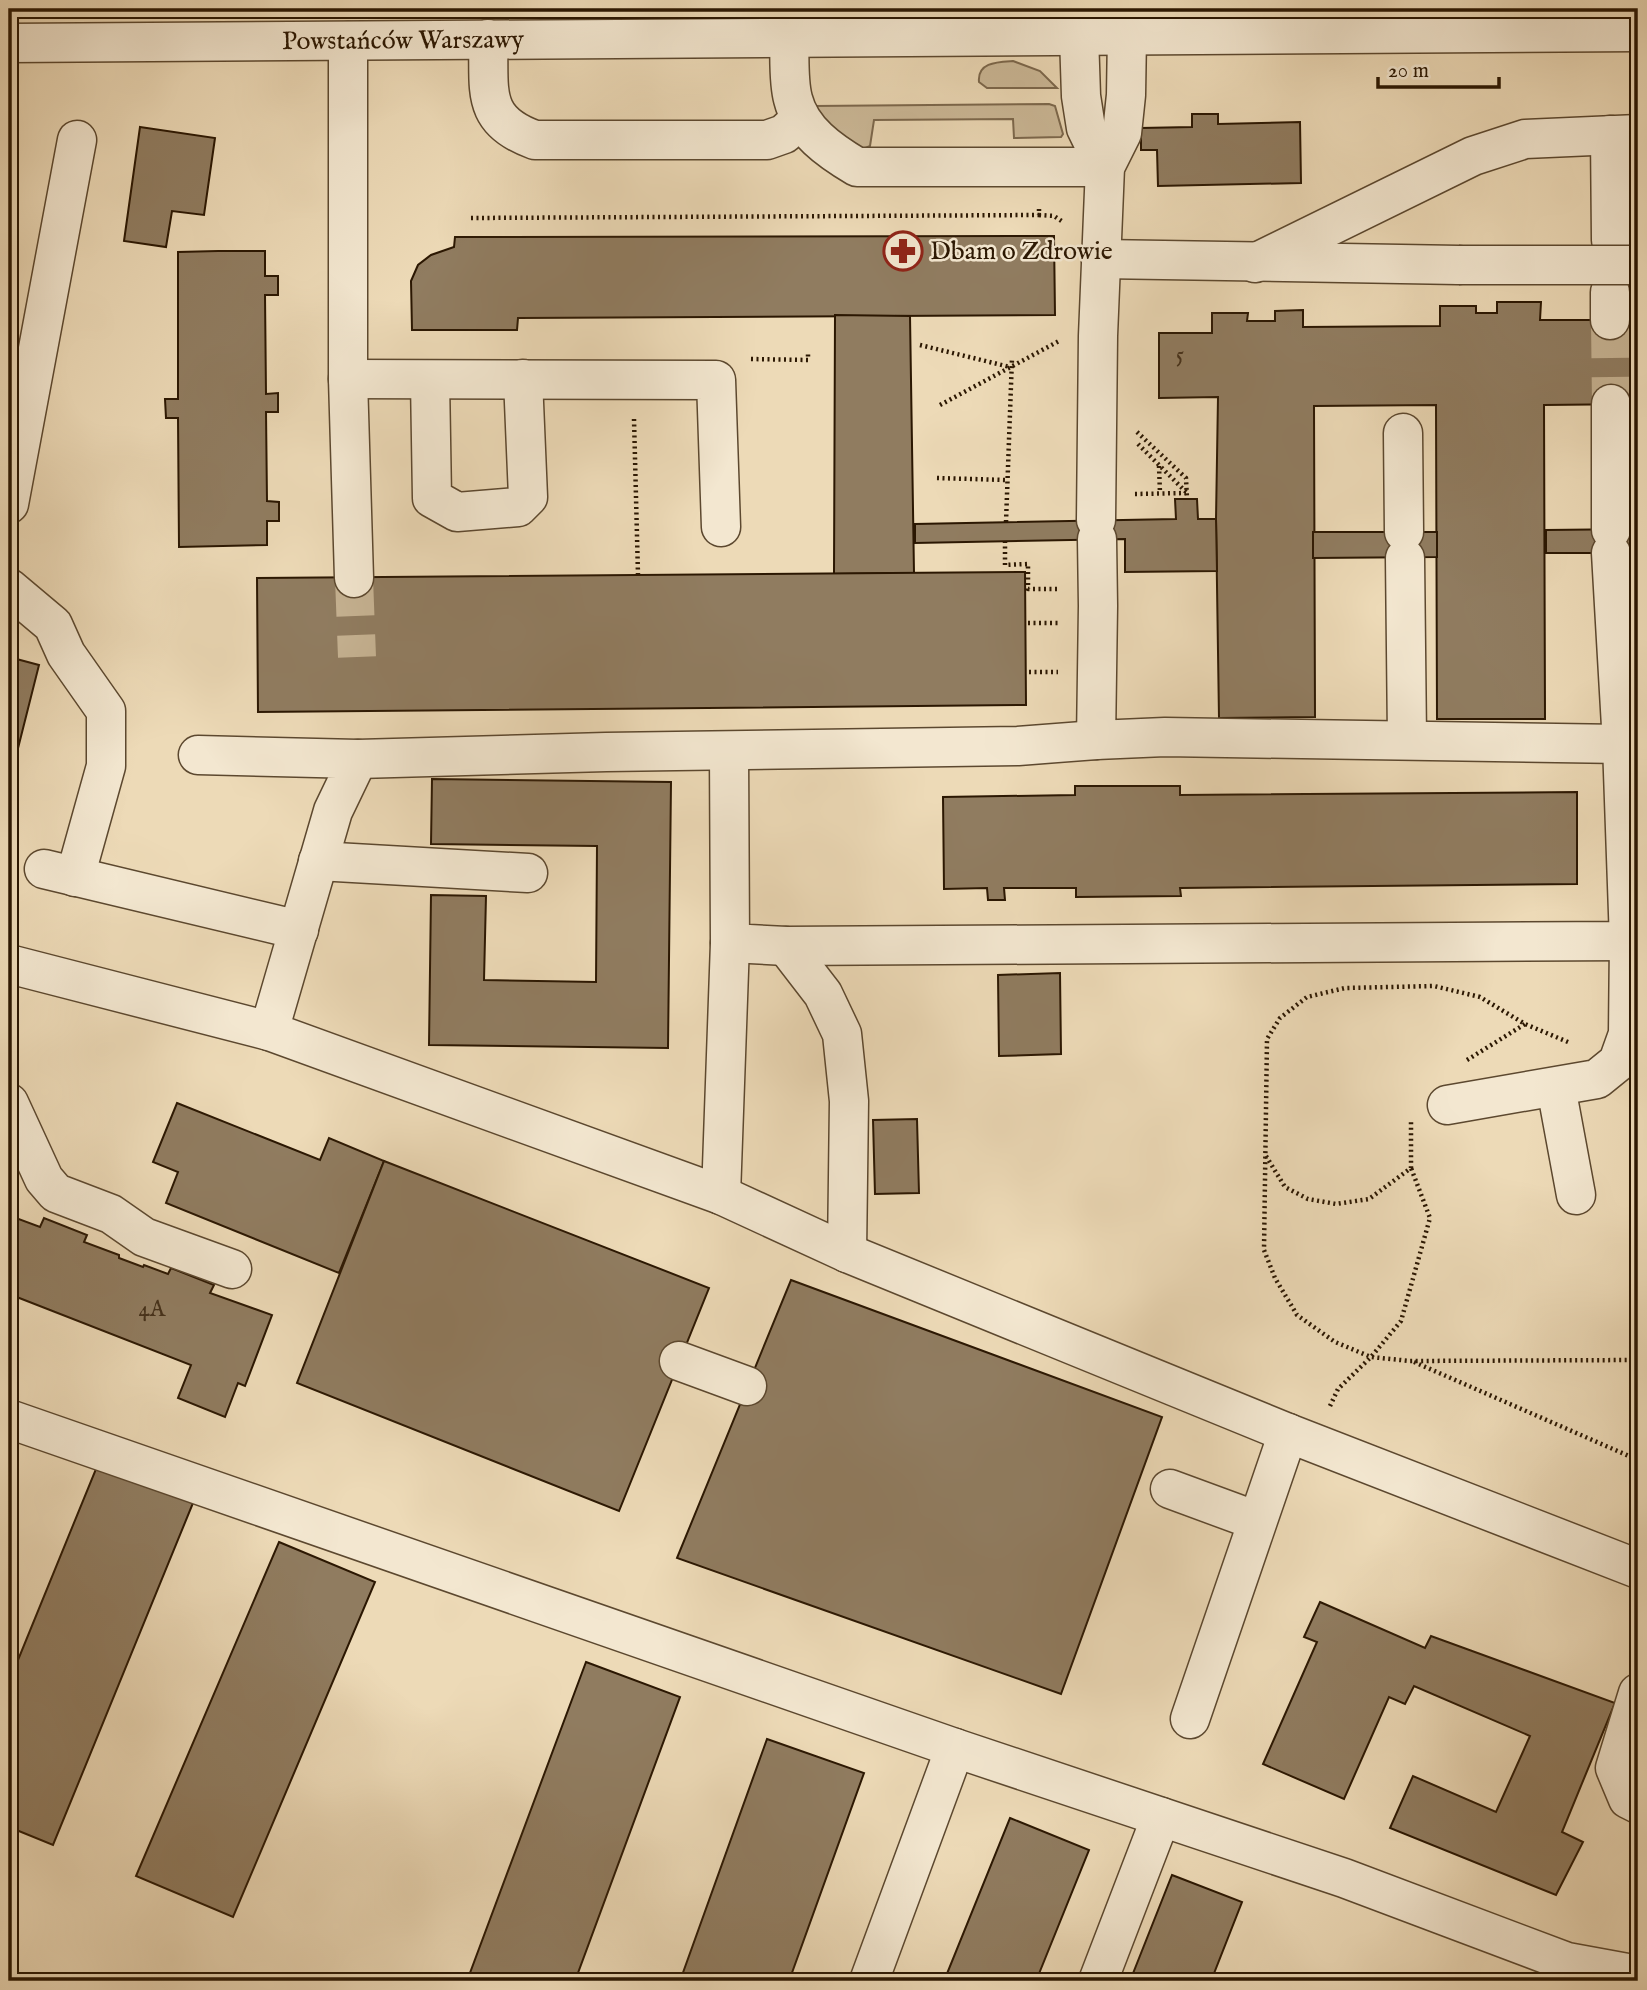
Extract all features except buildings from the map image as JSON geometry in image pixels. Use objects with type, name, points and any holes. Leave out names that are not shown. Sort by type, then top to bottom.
[{"type":"street","name":"Powstańców Warszawy","points":[[9,43],[1079,36],[1491,21],[1638,32]]},
{"type":"street","points":[[1096,740],[1096,530],[1105,167],[1122,134],[1127,35]]},
{"type":"street","points":[[1079,36],[1081,96],[1086,128],[1105,167]]},
{"type":"street","points":[[789,38],[793,98],[800,119],[829,150],[857,167],[1105,167]]},
{"type":"street","points":[[488,39],[490,99],[497,117],[514,132],[535,140],[767,140],[784,134],[800,119]]},
{"type":"street","points":[[348,41],[348,379],[354,578]]},
{"type":"street","points":[[1255,263],[1474,156],[1525,139],[1624,135],[1611,240]]},
{"type":"street","points":[[9,504],[77,140]]},
{"type":"street","points":[[1101,259],[1255,263],[1638,265]]},
{"type":"street","points":[[348,379],[716,380],[721,527]]},
{"type":"street","points":[[430,380],[432,498],[457,512],[517,507],[528,497],[523,379]]},
{"type":"street","points":[[1447,1105],[1597,1079],[1618,1062],[1628,1034],[1629,940],[1611,542],[1611,404]]},
{"type":"street","points":[[1403,433],[1407,739]]},
{"type":"street","points":[[9,588],[53,625],[66,654],[106,710],[106,766],[59,873],[299,930]]},
{"type":"street","points":[[198,755],[358,759],[606,752],[1018,746],[1165,737],[1622,744]]},
{"type":"street","points":[[721,1195],[730,943],[729,751]]},
{"type":"street","points":[[270,1031],[333,811],[358,759]]},
{"type":"street","points":[[318,862],[528,873]]},
{"type":"street","points":[[730,943],[786,946],[1629,940]]},
{"type":"street","points":[[786,946],[823,994],[842,1034],[849,1101],[847,1253]]},
{"type":"street","points":[[9,964],[270,1031],[721,1195],[847,1253],[1301,1437],[1638,1569]]},
{"type":"street","points":[[1556,1087],[1576,1195]]},
{"type":"street","points":[[9,1102],[44,1179],[56,1194],[111,1214],[144,1237],[232,1269]]},
{"type":"street","points":[[680,1361],[747,1386]]},
{"type":"street","points":[[9,1419],[955,1748],[1345,1878],[1567,1962],[1638,1975]]},
{"type":"street","points":[[1190,1719],[1257,1521],[1301,1437]]},
{"type":"street","points":[[1170,1489],[1257,1521]]},
{"type":"street","points":[[1638,1693],[1615,1768],[1628,1799],[1638,1804]]},
{"type":"street","points":[[869,1981],[955,1748]]},
{"type":"street","points":[[1098,1981],[1161,1817]]},
{"type":"street","points":[[1567,1962],[1638,1952]]},
{"type":"path","points":[[1039,204],[1039,215]]},
{"type":"path","points":[[471,218],[1039,215],[1059,217],[1065,226]]},
{"type":"path","points":[[940,405],[1067,336]]},
{"type":"path","points":[[920,345],[1010,367]]},
{"type":"path","points":[[746,358],[808,360],[808,352]]},
{"type":"path","points":[[1006,522],[1012,358]]},
{"type":"path","points":[[634,411],[638,575]]},
{"type":"path","points":[[1187,493],[1128,430],[1138,432],[1186,478],[1187,493],[1187,499]]},
{"type":"path","points":[[1159,465],[1160,493]]},
{"type":"path","points":[[937,478],[1006,480]]},
{"type":"path","points":[[1133,494],[1187,493]]},
{"type":"path","points":[[1005,541],[1005,565],[1028,564],[1028,589],[1062,589],[1061,579]]},
{"type":"path","points":[[1028,623],[1063,623]]},
{"type":"path","points":[[1029,672],[1062,671]]},
{"type":"path","points":[[1618,1062],[1525,1024],[1480,997],[1434,986],[1345,988],[1307,997],[1280,1018],[1267,1039],[1264,1250],[1275,1278],[1297,1315],[1335,1342],[1371,1357],[1410,1361],[1638,1360]]},
{"type":"path","points":[[1465,1061],[1525,1024]]},
{"type":"path","points":[[1301,1437],[1338,1389],[1371,1357],[1401,1321],[1430,1218],[1411,1168],[1410,1112]]},
{"type":"path","points":[[1265,1156],[1285,1187],[1308,1199],[1336,1204],[1369,1199],[1411,1168]]},
{"type":"path","points":[[1410,1361],[1638,1460]]},
{"type":"shaded area","points":[[1013,61],[1040,71],[1057,88],[987,88],[979,82],[981,70],[985,67]]},
{"type":"shaded area","points":[[814,106],[1055,106],[1063,134],[1061,137],[1014,138],[1013,119],[874,120],[870,146],[861,150],[832,133]]},
{"type":"tunnel","points":[[1610,320],[1611,404]]},
{"type":"tunnel","points":[[354,578],[357,657]]},
{"type":"place","name":"Dbam o Zdrowie","points":[[903,251]]}]
